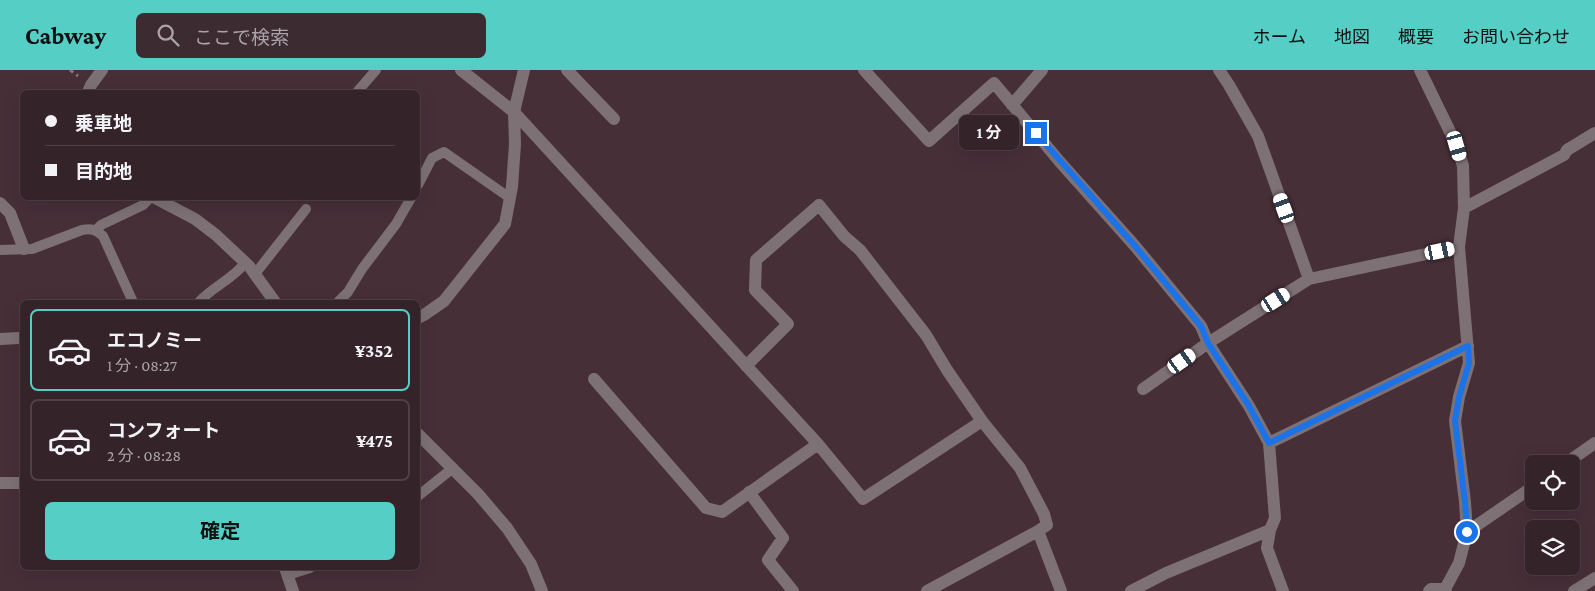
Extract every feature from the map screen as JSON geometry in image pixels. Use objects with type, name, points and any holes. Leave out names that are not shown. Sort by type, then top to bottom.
[{"type":"street","points":[[89,90],[102,70]]},
{"type":"street","points":[[461,70],[514,112],[818,444],[863,499],[982,420]]},
{"type":"street","points":[[420,317],[444,301],[506,224],[516,144],[514,112],[524,70]]},
{"type":"street","points":[[567,70],[614,119]]},
{"type":"street","points":[[864,70],[929,141],[994,83],[1060,162],[1135,246],[1201,326],[1208,343],[1249,406],[1269,443],[1274,518],[1267,548],[1283,591]]},
{"type":"street","points":[[1012,105],[1042,70]]},
{"type":"street","points":[[1219,70],[1258,136],[1310,279]]},
{"type":"street","points":[[1420,70],[1457,146],[1462,166],[1464,208],[1459,247],[1469,363],[1459,397],[1455,421],[1467,532],[1459,563],[1446,590],[1431,589],[1429,591]]},
{"type":"street","points":[[1464,208],[1564,155],[1567,150],[1595,133]]},
{"type":"street","points":[[159,200],[196,219],[216,235],[255,274],[274,300]]},
{"type":"street","points":[[0,203],[10,213],[24,249]]},
{"type":"street","points":[[746,366],[788,324],[755,290],[756,260],[819,205],[844,236],[860,250],[926,335],[947,370],[982,420],[1020,468],[1044,514],[1047,525],[1038,531],[927,591]]},
{"type":"street","points":[[1143,389],[1208,343],[1310,279],[1459,247]]},
{"type":"street","points":[[0,339],[19,338]]},
{"type":"street","points":[[1269,443],[1468,346]]},
{"type":"street","points":[[594,379],[706,508],[722,512],[818,444]]},
{"type":"street","points":[[420,436],[478,494],[507,528],[530,564],[542,591]]},
{"type":"street","points":[[1579,455],[1595,444]]},
{"type":"street","points":[[0,483],[20,483]]},
{"type":"street","points":[[749,492],[783,538],[768,560],[793,591]]},
{"type":"street","points":[[1467,532],[1525,492]]},
{"type":"street","points":[[1131,591],[1166,573],[1270,530]]},
{"type":"street","points":[[1038,531],[1061,591]]},
{"type":"street","points":[[287,571],[293,591]]},
{"type":"street","points":[[1574,591],[1595,578]]},
{"type":"lane","points":[[359,90],[376,70]]},
{"type":"lane","points":[[420,182],[432,158],[444,152],[510,198]]},
{"type":"lane","points":[[96,230],[101,225],[147,200]]},
{"type":"lane","points":[[340,300],[348,292],[362,269],[396,224],[410,200]]},
{"type":"lane","points":[[255,274],[306,210]]},
{"type":"lane","points":[[0,250],[32,248],[88,228],[96,230],[103,236],[132,300]]},
{"type":"lane","points":[[201,300],[241,269],[245,263]]},
{"type":"lane","points":[[420,494],[453,468]]},
{"type":"route","points":[[1036,133],[1135,246],[1201,326],[1208,343],[1249,406],[1269,443],[1468,346],[1469,363],[1459,397],[1455,421],[1467,532]]}]
